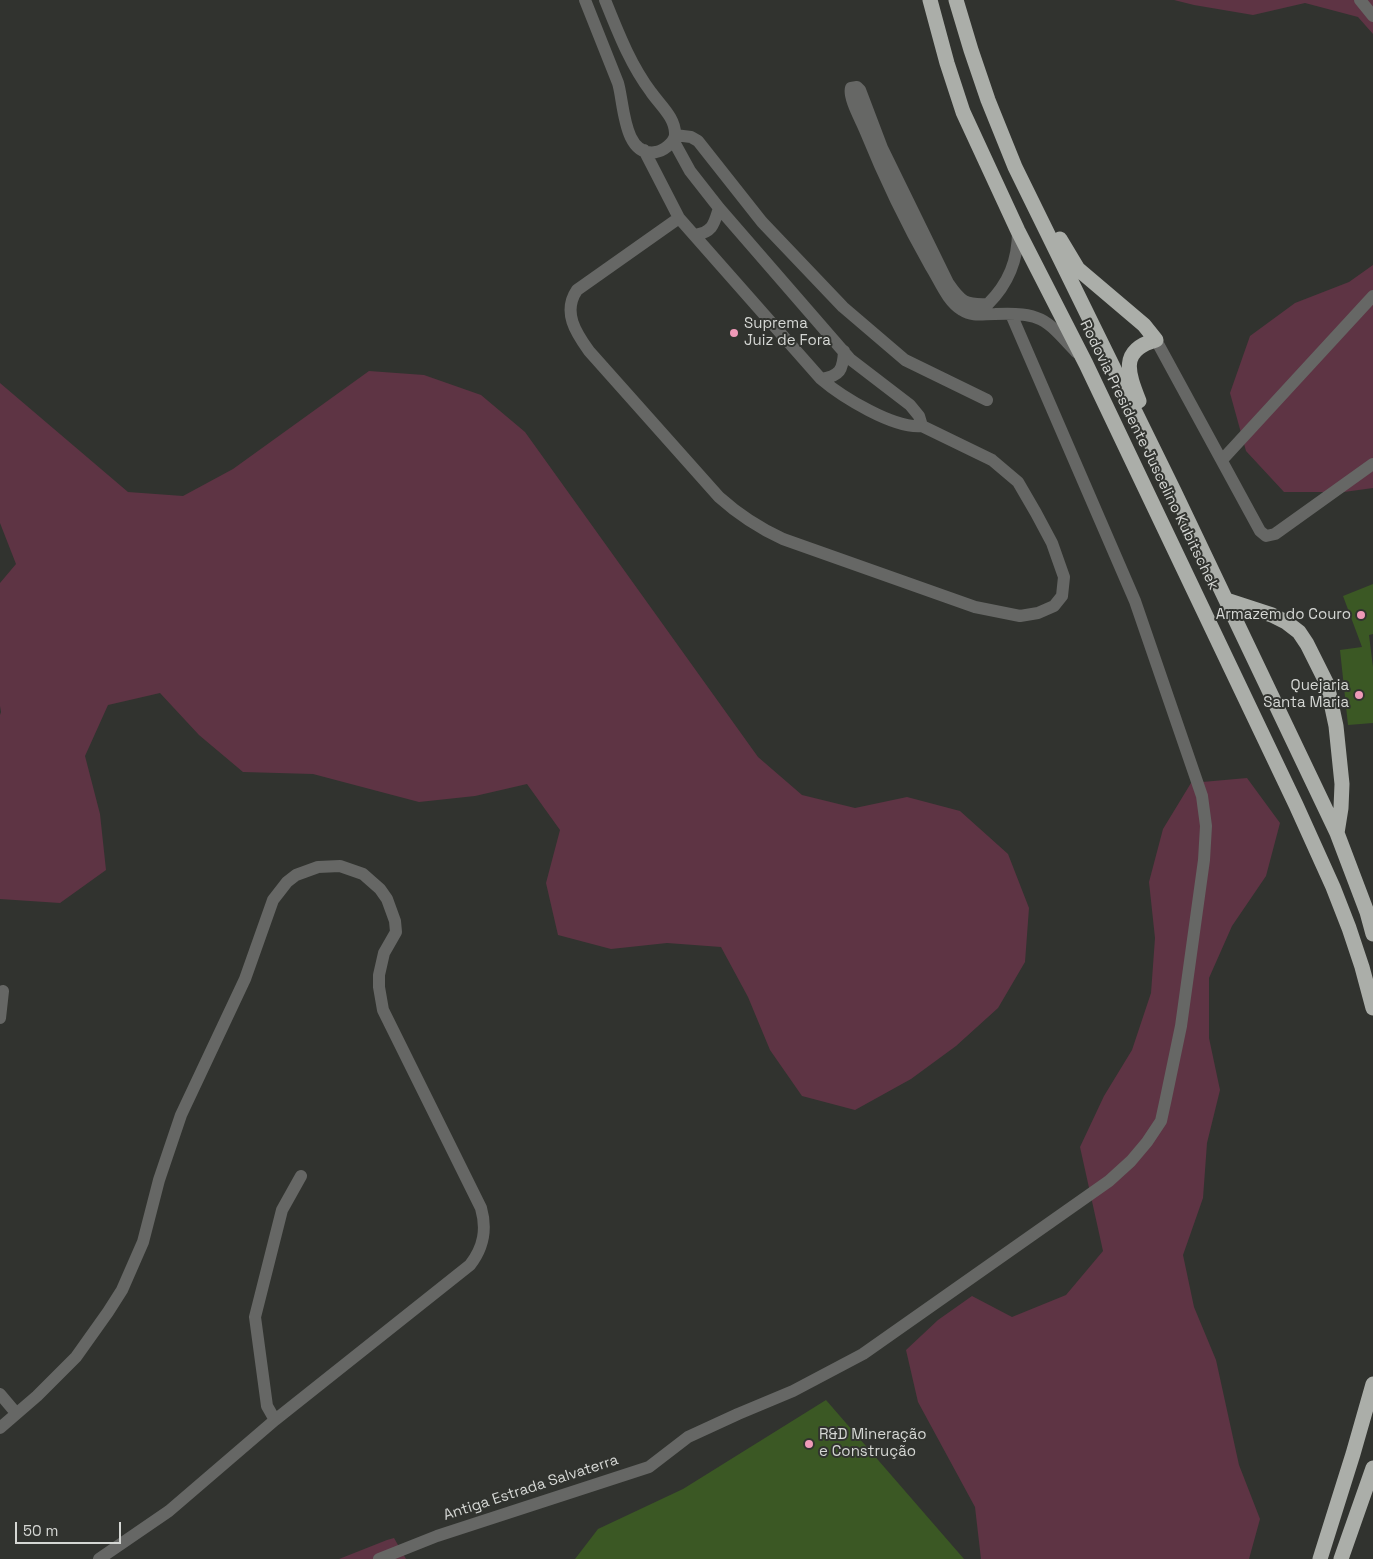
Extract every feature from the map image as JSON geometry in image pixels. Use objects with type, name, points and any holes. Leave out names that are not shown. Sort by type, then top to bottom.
[{"type":"highway","points":[[921,0],[947,62]]},
{"type":"highway","name":"Rodovia Presidente Juscelino Kubitschek","points":[[930,0],[963,112],[1018,231],[1086,364],[1296,805],[1333,887],[1362,966],[1373,1008]]},
{"type":"highway","name":"Rodovia Presidente Juscelino Kubitschek","points":[[956,0],[970,50],[1015,167],[1174,491],[1336,833],[1367,912],[1373,934]]},
{"type":"highway","points":[[1015,167],[1078,269],[1144,325],[1156,340],[1138,347],[1132,354],[1129,360],[1130,371],[1134,387],[1174,491]]},
{"type":"highway","points":[[1226,600],[1272,615],[1286,622],[1299,632],[1327,684],[1336,726],[1342,784],[1341,808],[1336,833]]},
{"type":"highway","points":[[1320,1559],[1354,1454],[1373,1384]]},
{"type":"highway","points":[[1341,1559],[1373,1468]]},
{"type":"street","points":[[584,0],[618,82],[626,126],[633,142],[644,150],[654,152],[658,151],[674,137],[691,137],[698,141],[762,222],[843,307],[905,360],[987,400]]},
{"type":"street","points":[[605,0],[628,56],[646,86],[672,120],[674,137],[690,171],[719,208],[850,359],[910,405],[919,416],[922,426]]},
{"type":"street","points":[[1360,0],[1373,16]]},
{"type":"street","points":[[1018,231],[1018,249],[1014,266],[991,309],[978,316],[967,313],[956,306],[944,290],[907,225],[881,169],[850,94],[850,89],[853,86],[857,86],[860,90],[882,148],[948,283],[956,295],[963,302],[971,304],[991,309],[1011,314],[1030,315],[1045,321],[1053,327],[1086,364]]},
{"type":"street","points":[[644,150],[679,218],[820,379],[844,396],[901,424],[912,427],[922,426],[992,460],[1018,482],[1052,543],[1064,577],[1062,596],[1054,606],[1038,614],[1020,616],[976,607],[783,539],[760,528],[736,513],[719,498],[590,351],[578,336],[570,315],[572,297],[577,290],[679,218]]},
{"type":"street","points":[[695,235],[711,229],[715,223],[719,208]]},
{"type":"street","points":[[1222,460],[1373,296]]},
{"type":"street","name":"Antiga Estrada Salvaterra","points":[[379,1559],[436,1536],[649,1467],[688,1437],[793,1391],[864,1354],[1109,1181],[1147,1142],[1161,1121],[1181,1026],[1200,896],[1206,826],[1202,796],[1135,601],[1011,314]]},
{"type":"street","points":[[1156,340],[1260,531],[1266,536],[1275,534],[1373,464]]},
{"type":"street","points":[[820,379],[832,377],[840,371],[844,352]]},
{"type":"street","points":[[0,1428],[37,1396],[76,1357],[108,1312],[129,1274],[143,1242],[159,1180],[178,1124],[245,979],[273,900],[287,882],[301,872],[318,867],[340,866],[362,874],[372,881],[384,894],[392,909],[396,932],[384,953],[379,975],[380,999],[383,1010],[481,1208],[484,1218],[484,1234],[481,1248],[470,1265],[275,1420],[169,1511],[99,1559]]},
{"type":"street","points":[[0,1018],[3,991]]},
{"type":"street","points":[[275,1420],[267,1406],[255,1317],[282,1210],[302,1176]]},
{"type":"street","points":[[0,1394],[16,1413]]},
{"type":"shaded area","points":[[1174,0],[1373,0],[1373,34],[1358,17],[1305,3],[1253,15]]},
{"type":"shaded area","points":[[1373,265],[1373,488],[1344,492],[1284,492],[1246,451],[1230,393],[1250,336],[1295,303],[1349,282]]},
{"type":"shaded area","points":[[369,371],[424,375],[481,395],[525,432],[758,757],[802,795],[855,808],[907,797],[960,811],[1008,854],[1029,908],[1025,962],[998,1008],[956,1046],[911,1079],[855,1110],[802,1096],[770,1050],[748,997],[721,947],[667,943],[611,949],[558,935],[546,883],[560,830],[527,784],[475,796],[419,802],[313,774],[243,772],[199,735],[160,693],[108,705],[85,756],[100,814],[106,870],[60,903],[0,899],[0,583],[16,564],[0,523],[0,383],[128,492],[183,496],[233,469]]},
{"type":"shaded area","points":[[1247,778],[1280,823],[1266,876],[1232,926],[1209,978],[1209,1038],[1220,1090],[1207,1143],[1203,1198],[1183,1255],[1194,1307],[1216,1360],[1239,1465],[1260,1519],[1249,1559],[981,1559],[975,1507],[918,1402],[906,1350],[938,1320],[972,1296],[1012,1317],[1066,1295],[1103,1251],[1080,1147],[1104,1096],[1132,1050],[1151,993],[1155,938],[1149,882],[1163,829],[1191,783]]},
{"type":"shaded area","points":[[394,1538],[406,1559],[339,1559],[387,1540]]},
{"type":"building","name":"Quejaria Santa Maria","points":[[1373,584],[1373,634],[1369,635],[1373,667],[1373,723],[1348,725],[1340,650],[1362,647],[1343,596]]},
{"type":"building","name":"R&D Mineração e Construção","points":[[826,1400],[964,1559],[575,1559],[598,1529],[683,1489]]},
{"type":"place","name":"Suprema Juiz de Fora","points":[[734,333]]},
{"type":"place","name":"Armazem do Couro","points":[[1361,615]]},
{"type":"place","name":"Quejaria Santa Maria","points":[[1359,695]]},
{"type":"place","name":"R&D Mineração e Construção","points":[[809,1444]]}]
